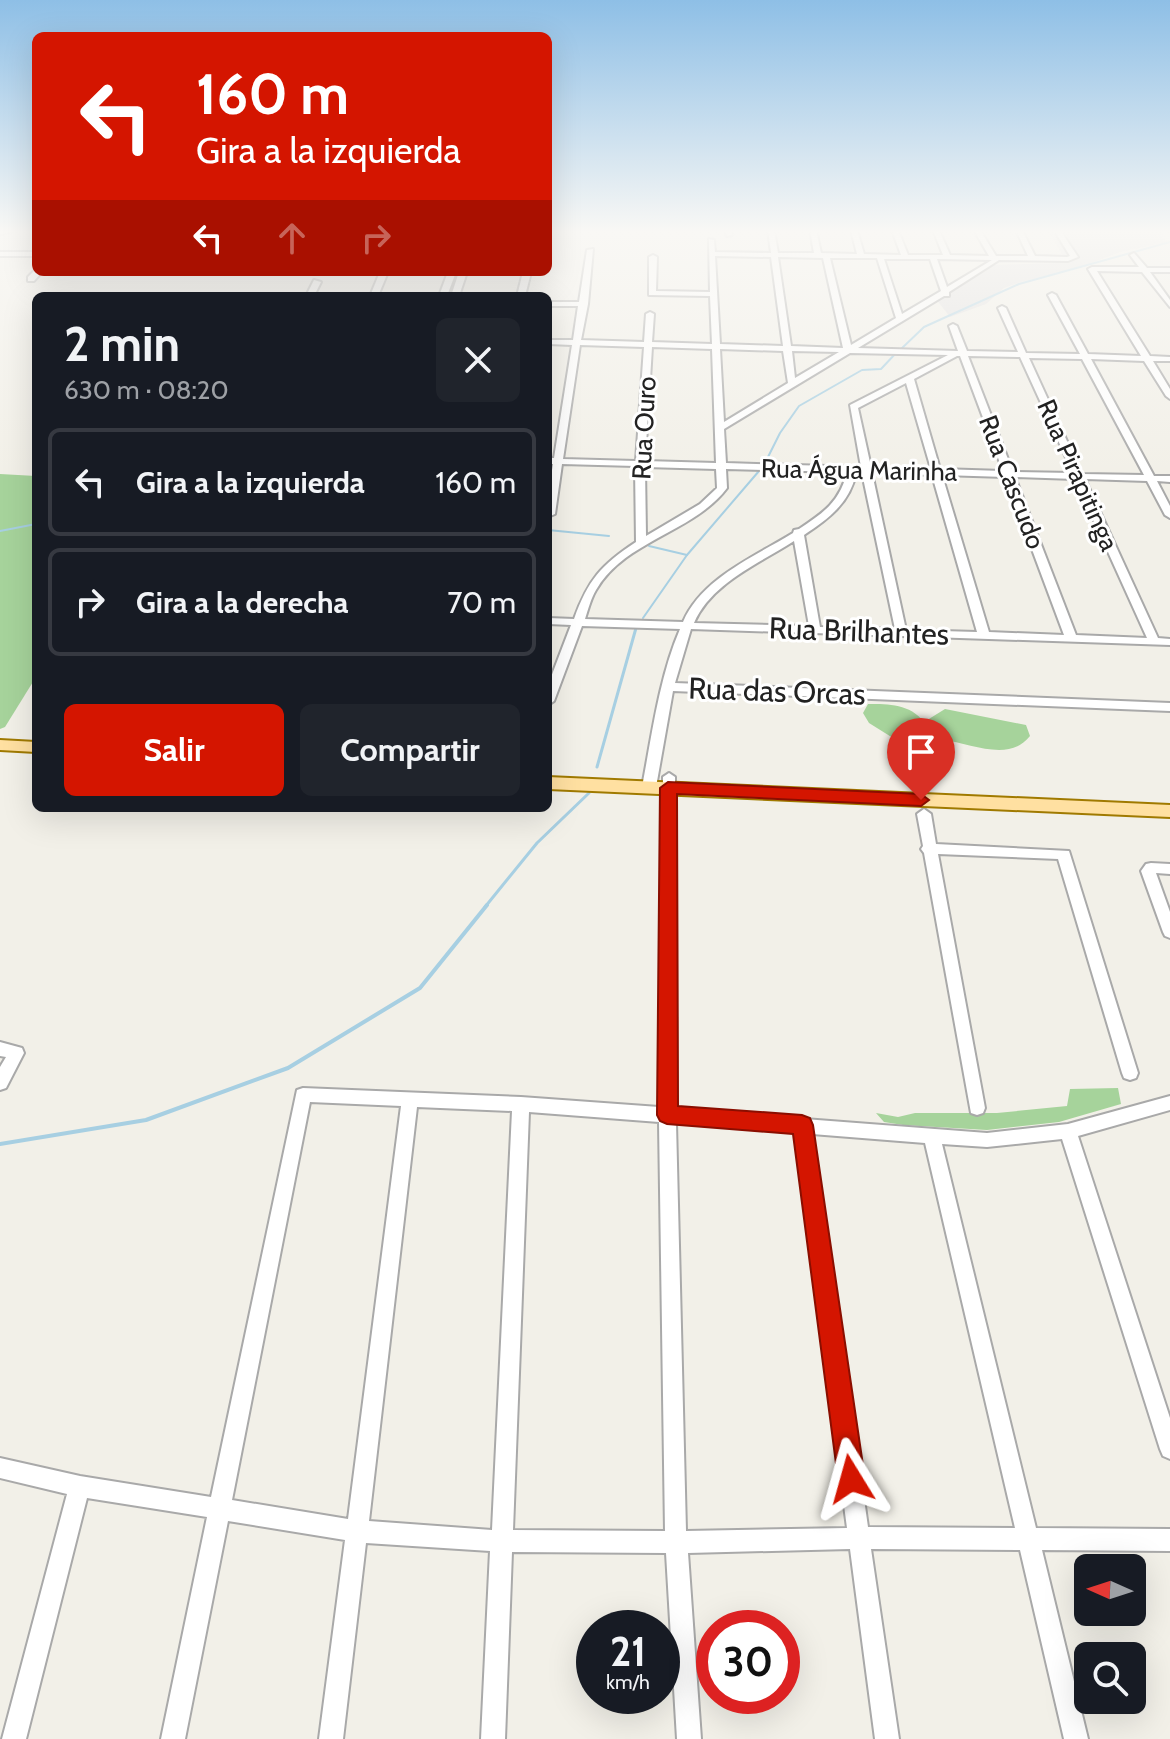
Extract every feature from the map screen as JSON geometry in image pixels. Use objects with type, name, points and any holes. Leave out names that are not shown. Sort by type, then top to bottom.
[{"type":"main road","points":[[0,745],[32,747]]},
{"type":"main road","points":[[0,757],[32,758]]},
{"type":"main road","points":[[552,772],[922,807],[1170,811]]},
{"type":"main road","points":[[552,783],[659,782],[1170,799]]},
{"type":"street","points":[[553,461],[583,311]]},
{"type":"street","points":[[552,678],[590,590],[600,576],[641,543],[713,501],[722,488],[715,311]]},
{"type":"street","points":[[783,311],[792,384]]},
{"type":"street","points":[[837,311],[848,350]]},
{"type":"street","points":[[897,311],[900,320]]},
{"type":"street","points":[[721,427],[916,311]]},
{"type":"street","name":"Rua Pirapitinga","points":[[1003,311],[1154,641]]},
{"type":"street","points":[[1061,311],[1170,515]]},
{"type":"street","points":[[1118,311],[1170,396]]},
{"type":"street","name":"Rua Ouro","points":[[641,543],[640,464],[650,314]]},
{"type":"street","name":"Rua Cascudo","points":[[953,326],[960,354],[1071,638]]},
{"type":"street","points":[[552,342],[1170,359]]},
{"type":"street","points":[[901,632],[853,407],[960,354]]},
{"type":"street","points":[[909,378],[984,636]]},
{"type":"street","name":"Rua Água Marinha","points":[[553,461],[1170,479]]},
{"type":"street","points":[[689,1739],[676,1542],[659,782],[671,687],[686,624],[701,601],[729,577],[832,509],[846,492],[852,470]]},
{"type":"street","points":[[798,532],[815,630]]},
{"type":"street","name":"Rua Brilhantes","points":[[552,621],[1170,642]]},
{"type":"street","name":"Rua das Orcas","points":[[671,687],[1170,707]]},
{"type":"street","points":[[922,807],[977,1108]]},
{"type":"street","points":[[928,849],[1064,854],[1130,1073]]},
{"type":"street","points":[[1170,869],[1151,868],[1148,871],[1170,932]]},
{"type":"street","points":[[0,1049],[16,1053],[0,1083]]},
{"type":"street","points":[[173,1739],[303,1095],[521,1104],[987,1140],[1068,1131],[1170,1103]]},
{"type":"street","points":[[331,1739],[410,1100]]},
{"type":"street","points":[[493,1739],[521,1104]]},
{"type":"street","points":[[802,1125],[887,1739]]},
{"type":"street","points":[[1068,1131],[1170,1449]]},
{"type":"street","points":[[932,1137],[1076,1739]]},
{"type":"street","points":[[0,1468],[80,1486],[355,1531],[500,1541],[676,1542],[860,1538],[1170,1540]]},
{"type":"street","points":[[14,1739],[80,1486]]},
{"type":"shaded area","points":[[945,311],[966,311],[950,317]]},
{"type":"green space","points":[[0,474],[32,476],[32,683],[5,727],[0,729]]},
{"type":"green space","points":[[868,704],[906,708],[924,722],[945,709],[1026,725],[1030,736],[1021,744],[1001,750],[943,740],[932,747],[932,769],[915,771],[909,748],[869,723],[863,713]]},
{"type":"green space","points":[[1118,1088],[1121,1104],[1059,1122],[987,1130],[903,1125],[884,1122],[876,1113],[898,1117],[915,1113],[997,1113],[1067,1106],[1070,1089]]},
{"type":"waterway","points":[[900,350],[924,327],[959,311]]},
{"type":"waterway","points":[[765,463],[780,433],[799,406],[862,370],[881,369],[896,353]]},
{"type":"waterway","points":[[687,555],[759,471]]},
{"type":"waterway","points":[[0,531],[32,525]]},
{"type":"waterway","points":[[552,530],[609,536]]},
{"type":"waterway","points":[[649,546],[687,555]]},
{"type":"waterway","points":[[643,618],[687,555]]},
{"type":"waterway","points":[[597,767],[636,628]]},
{"type":"waterway","points":[[485,907],[537,843],[589,793]]},
{"type":"waterway","points":[[0,1144],[146,1120],[288,1068],[420,988],[487,905]]},
{"type":"route","points":[[851,1479],[802,1125],[667,1115],[668,788],[921,800]]}]
